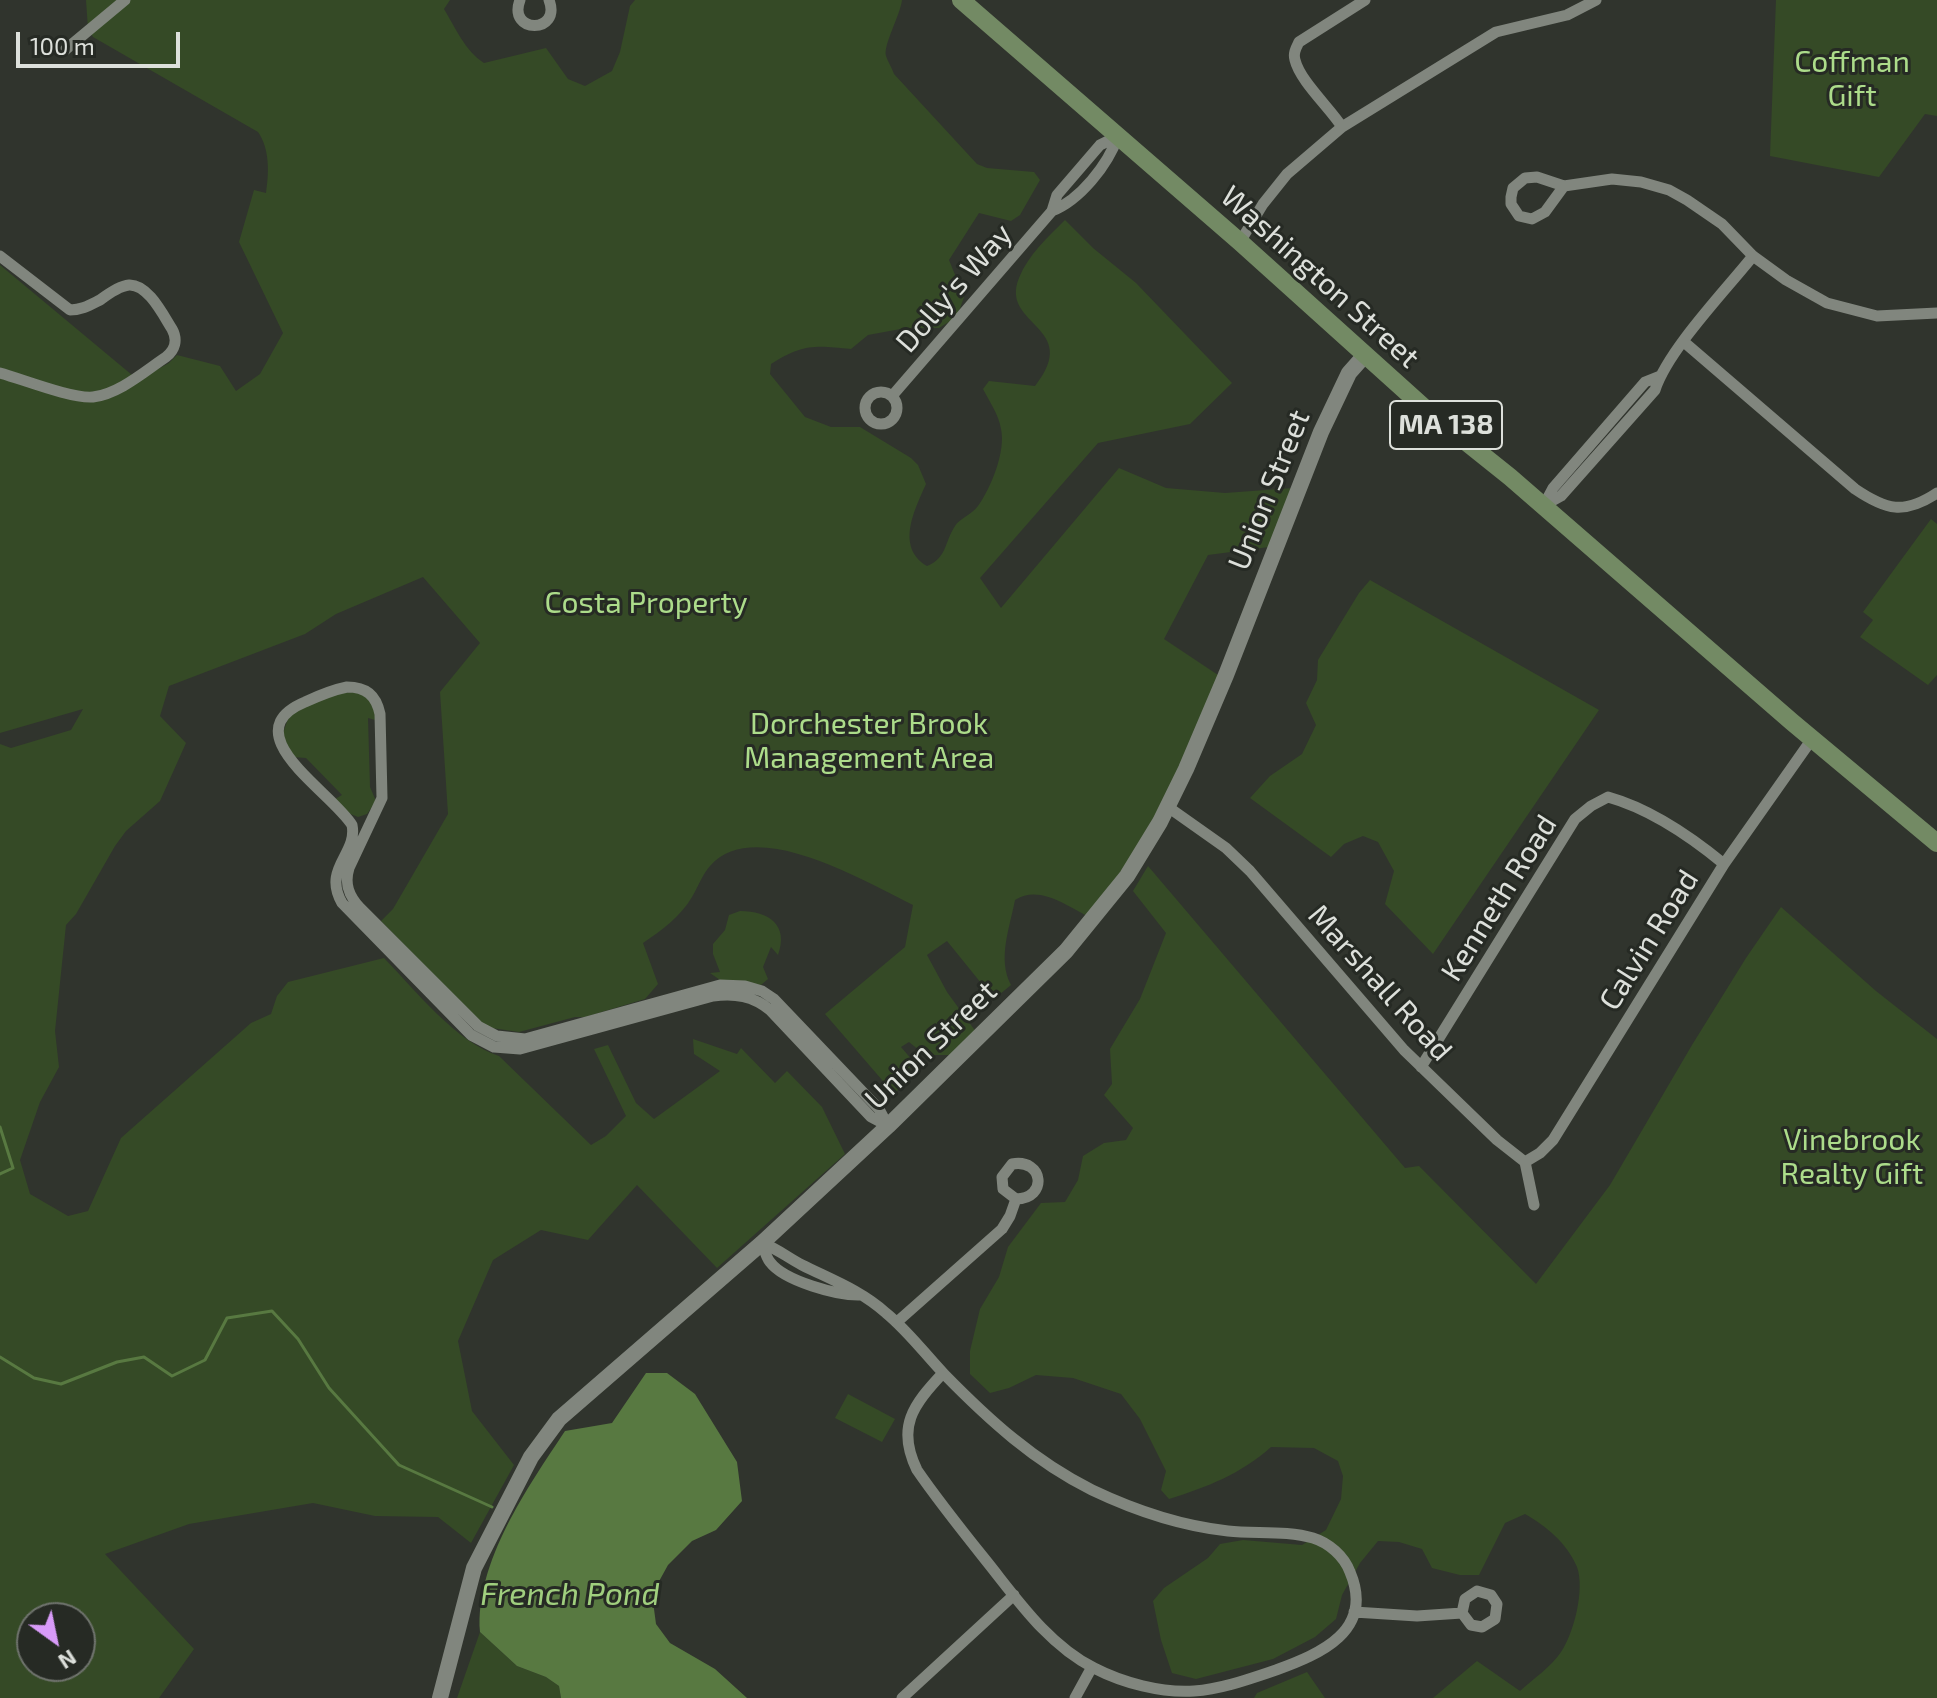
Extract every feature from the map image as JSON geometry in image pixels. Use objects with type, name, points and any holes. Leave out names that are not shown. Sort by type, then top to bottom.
[{"type":"main road","name":"Washington Street","points":[[961,0],[1240,242],[1430,413],[1937,843]]},
{"type":"main road","name":"Union Street","points":[[440,1698],[474,1568],[507,1500],[546,1434],[576,1402],[762,1243],[888,1126],[1085,930],[1127,876],[1168,807],[1222,685],[1321,432],[1349,373],[1365,355]]},
{"type":"street","points":[[65,50],[125,0]]},
{"type":"street","points":[[520,0],[517,10],[519,17],[533,26],[541,25],[549,18],[552,7],[549,0]]},
{"type":"street","points":[[1342,127],[1301,74],[1295,51],[1299,42],[1365,0]]},
{"type":"street","points":[[1240,242],[1263,204],[1287,174],[1342,127],[1496,32],[1567,15],[1596,0]]},
{"type":"street","name":"Dolly's Way","points":[[892,396],[1052,211],[1068,205],[1112,155],[1118,136]]},
{"type":"street","points":[[1564,186],[1545,212],[1532,219],[1519,216],[1511,204],[1513,188],[1525,178],[1537,177],[1564,186],[1612,179],[1641,182],[1669,190],[1722,224],[1753,256],[1786,280],[1827,303],[1877,316],[1937,313]]},
{"type":"street","points":[[0,256],[70,310],[87,307],[122,286],[138,287],[147,294],[176,340],[173,351],[166,357],[114,390],[98,396],[77,395],[0,373]]},
{"type":"street","points":[[1543,506],[1553,488],[1645,382],[1660,376],[1753,256]]},
{"type":"street","points":[[1684,342],[1874,502],[1886,507],[1911,507],[1937,493]]},
{"type":"street","points":[[610,1020],[525,1039],[497,1036],[478,1026],[350,895],[347,873],[382,798],[379,709],[376,701],[367,691],[341,688],[292,708],[280,720],[277,734],[285,753],[352,825],[353,836],[335,878],[339,899],[471,1035],[494,1047],[520,1049],[737,985],[764,998],[871,1117],[888,1126]]},
{"type":"street","name":"Calvin Road","points":[[1525,1162],[1553,1140],[1724,864],[1812,739]]},
{"type":"street","name":"Kenneth Road","points":[[1421,1067],[1575,819],[1591,806],[1608,797],[1622,801],[1676,828],[1724,864]]},
{"type":"street","name":"Marshall Road","points":[[1168,807],[1226,848],[1250,871],[1421,1067],[1497,1140],[1525,1162]]},
{"type":"street","points":[[352,825],[372,821]]},
{"type":"street","points":[[1525,1162],[1534,1205]]},
{"type":"street","points":[[897,1322],[1002,1229],[1016,1199]]},
{"type":"street","points":[[762,1243],[770,1262],[795,1279],[843,1295],[861,1295],[897,1322],[996,1425],[1027,1451],[1065,1476],[1116,1501],[1205,1527],[1302,1535],[1336,1551],[1348,1566],[1356,1593],[1354,1612],[1346,1629],[1326,1649],[1219,1688],[1162,1690],[1133,1683],[1092,1667],[1050,1636],[1014,1595],[933,1493],[909,1455],[907,1428],[912,1412],[922,1395],[943,1373]]},
{"type":"street","points":[[902,1698],[1014,1595]]},
{"type":"street","points":[[1354,1612],[1417,1616],[1462,1613]]},
{"type":"street","points":[[1075,1698],[1092,1667]]},
{"type":"green space","points":[[86,0],[450,0],[444,9],[466,45],[484,63],[546,48],[568,79],[585,86],[612,71],[620,52],[630,6],[635,0],[902,0],[886,51],[894,74],[977,164],[987,168],[1034,172],[1040,180],[1020,215],[1011,221],[979,213],[949,260],[964,297],[957,317],[939,328],[906,328],[868,335],[851,349],[800,349],[771,364],[770,374],[805,417],[831,427],[860,427],[918,465],[926,484],[910,527],[912,549],[917,558],[927,566],[938,559],[955,526],[978,506],[992,480],[1002,438],[998,419],[983,389],[989,381],[1035,386],[1047,366],[1050,351],[1046,338],[1020,307],[1016,294],[1019,278],[1028,262],[1065,220],[1136,283],[1232,383],[1190,424],[1098,443],[980,578],[1001,608],[1119,468],[1166,488],[1225,493],[1293,488],[1269,547],[1208,555],[1164,639],[1221,677],[1191,768],[1110,894],[1087,916],[1043,896],[1024,896],[1015,900],[1005,954],[1011,985],[994,999],[947,941],[927,955],[947,992],[979,1036],[957,1055],[925,1055],[909,1042],[901,1047],[913,1061],[895,1095],[825,1014],[905,947],[913,905],[840,869],[810,858],[754,847],[730,852],[710,866],[676,917],[643,943],[658,984],[645,999],[519,1032],[485,1027],[381,921],[393,909],[448,814],[440,692],[480,643],[423,577],[336,614],[305,634],[169,686],[160,716],[186,743],[160,801],[126,831],[76,914],[66,925],[55,1031],[59,1067],[40,1102],[20,1160],[30,1194],[68,1216],[88,1211],[121,1138],[251,1023],[271,1014],[277,996],[288,982],[384,958],[452,1028],[499,1056],[591,1145],[606,1136],[626,1116],[594,1049],[608,1045],[636,1103],[654,1119],[720,1071],[694,1054],[693,1039],[737,1054],[741,1048],[775,1083],[787,1071],[822,1107],[845,1154],[717,1268],[637,1185],[588,1240],[541,1230],[493,1260],[458,1341],[472,1411],[514,1465],[471,1543],[438,1517],[375,1516],[313,1503],[189,1524],[105,1554],[194,1649],[159,1698],[0,1698],[0,744],[11,748],[71,730],[83,709],[0,733],[0,265],[138,380],[169,363],[177,355],[220,366],[236,391],[260,374],[283,333],[239,242],[254,190],[266,193],[267,153],[258,132],[93,37],[88,29]]},
{"type":"green space","name":"Coffman Gift","points":[[1776,0],[1937,0],[1937,116],[1925,114],[1879,177],[1770,156]]},
{"type":"green space","points":[[1931,519],[1937,524],[1937,675],[1928,685],[1860,637],[1873,620],[1863,612]]},
{"type":"green space","points":[[1370,580],[1599,710],[1433,954],[1385,904],[1394,871],[1378,842],[1363,836],[1344,844],[1331,857],[1250,798],[1270,776],[1302,754],[1316,725],[1306,703],[1317,680],[1318,660]]},
{"type":"green space","points":[[361,692],[375,707],[375,720],[368,718],[370,787],[376,801],[367,814],[358,817],[348,813],[335,799],[342,795],[306,758],[293,757],[281,739],[290,713],[333,693]]},
{"type":"green space","name":"Vinebrook Realty Gift","points":[[1148,866],[1405,1168],[1419,1166],[1536,1284],[1610,1185],[1692,1045],[1781,907],[1876,991],[1937,1039],[1937,1698],[1433,1698],[1477,1661],[1520,1691],[1552,1663],[1566,1644],[1579,1599],[1577,1567],[1568,1550],[1555,1536],[1525,1514],[1505,1523],[1479,1575],[1460,1575],[1432,1568],[1422,1549],[1399,1542],[1378,1541],[1360,1563],[1342,1595],[1336,1619],[1315,1637],[1273,1659],[1196,1679],[1172,1673],[1153,1601],[1164,1588],[1208,1558],[1220,1544],[1243,1540],[1302,1545],[1326,1530],[1341,1499],[1343,1476],[1338,1461],[1314,1448],[1271,1447],[1223,1479],[1169,1499],[1161,1490],[1166,1471],[1140,1419],[1121,1394],[1073,1378],[1036,1375],[990,1393],[970,1374],[970,1351],[980,1309],[999,1277],[1008,1247],[1041,1203],[1065,1202],[1078,1180],[1083,1156],[1104,1143],[1126,1140],[1133,1128],[1104,1095],[1112,1084],[1110,1049],[1140,999],[1166,933],[1133,891]]},
{"type":"green space","points":[[740,911],[768,917],[781,935],[778,955],[771,947],[763,967],[768,979],[761,985],[720,980],[710,973],[720,972],[713,954],[713,944],[725,930],[729,915]]},
{"type":"green space","points":[[848,1394],[895,1419],[882,1442],[835,1418]]},
{"type":"green space","points":[[480,1632],[517,1666],[546,1677],[559,1686],[561,1698],[457,1698]]},
{"type":"green space","points":[[1307,1672],[1325,1698],[1254,1698],[1257,1693]]},
{"type":"water","name":"French Pond","points":[[646,1373],[667,1373],[695,1394],[737,1462],[742,1501],[716,1530],[692,1541],[668,1565],[652,1594],[656,1624],[670,1643],[715,1669],[747,1698],[561,1698],[559,1686],[546,1677],[517,1666],[480,1632],[486,1579],[495,1552],[535,1476],[565,1431],[612,1423]]},
{"type":"waterway","points":[[0,1127],[13,1168],[0,1174]]},
{"type":"waterway","points":[[0,1357],[34,1378],[61,1384],[117,1362],[144,1357],[172,1376],[205,1360],[227,1318],[272,1311],[298,1339],[329,1388],[399,1465],[492,1507]]},
{"type":"park label","name":"Costa Property","points":[[646,603]]},
{"type":"park label","name":"Dorchester Brook Management Area","points":[[869,741]]}]
